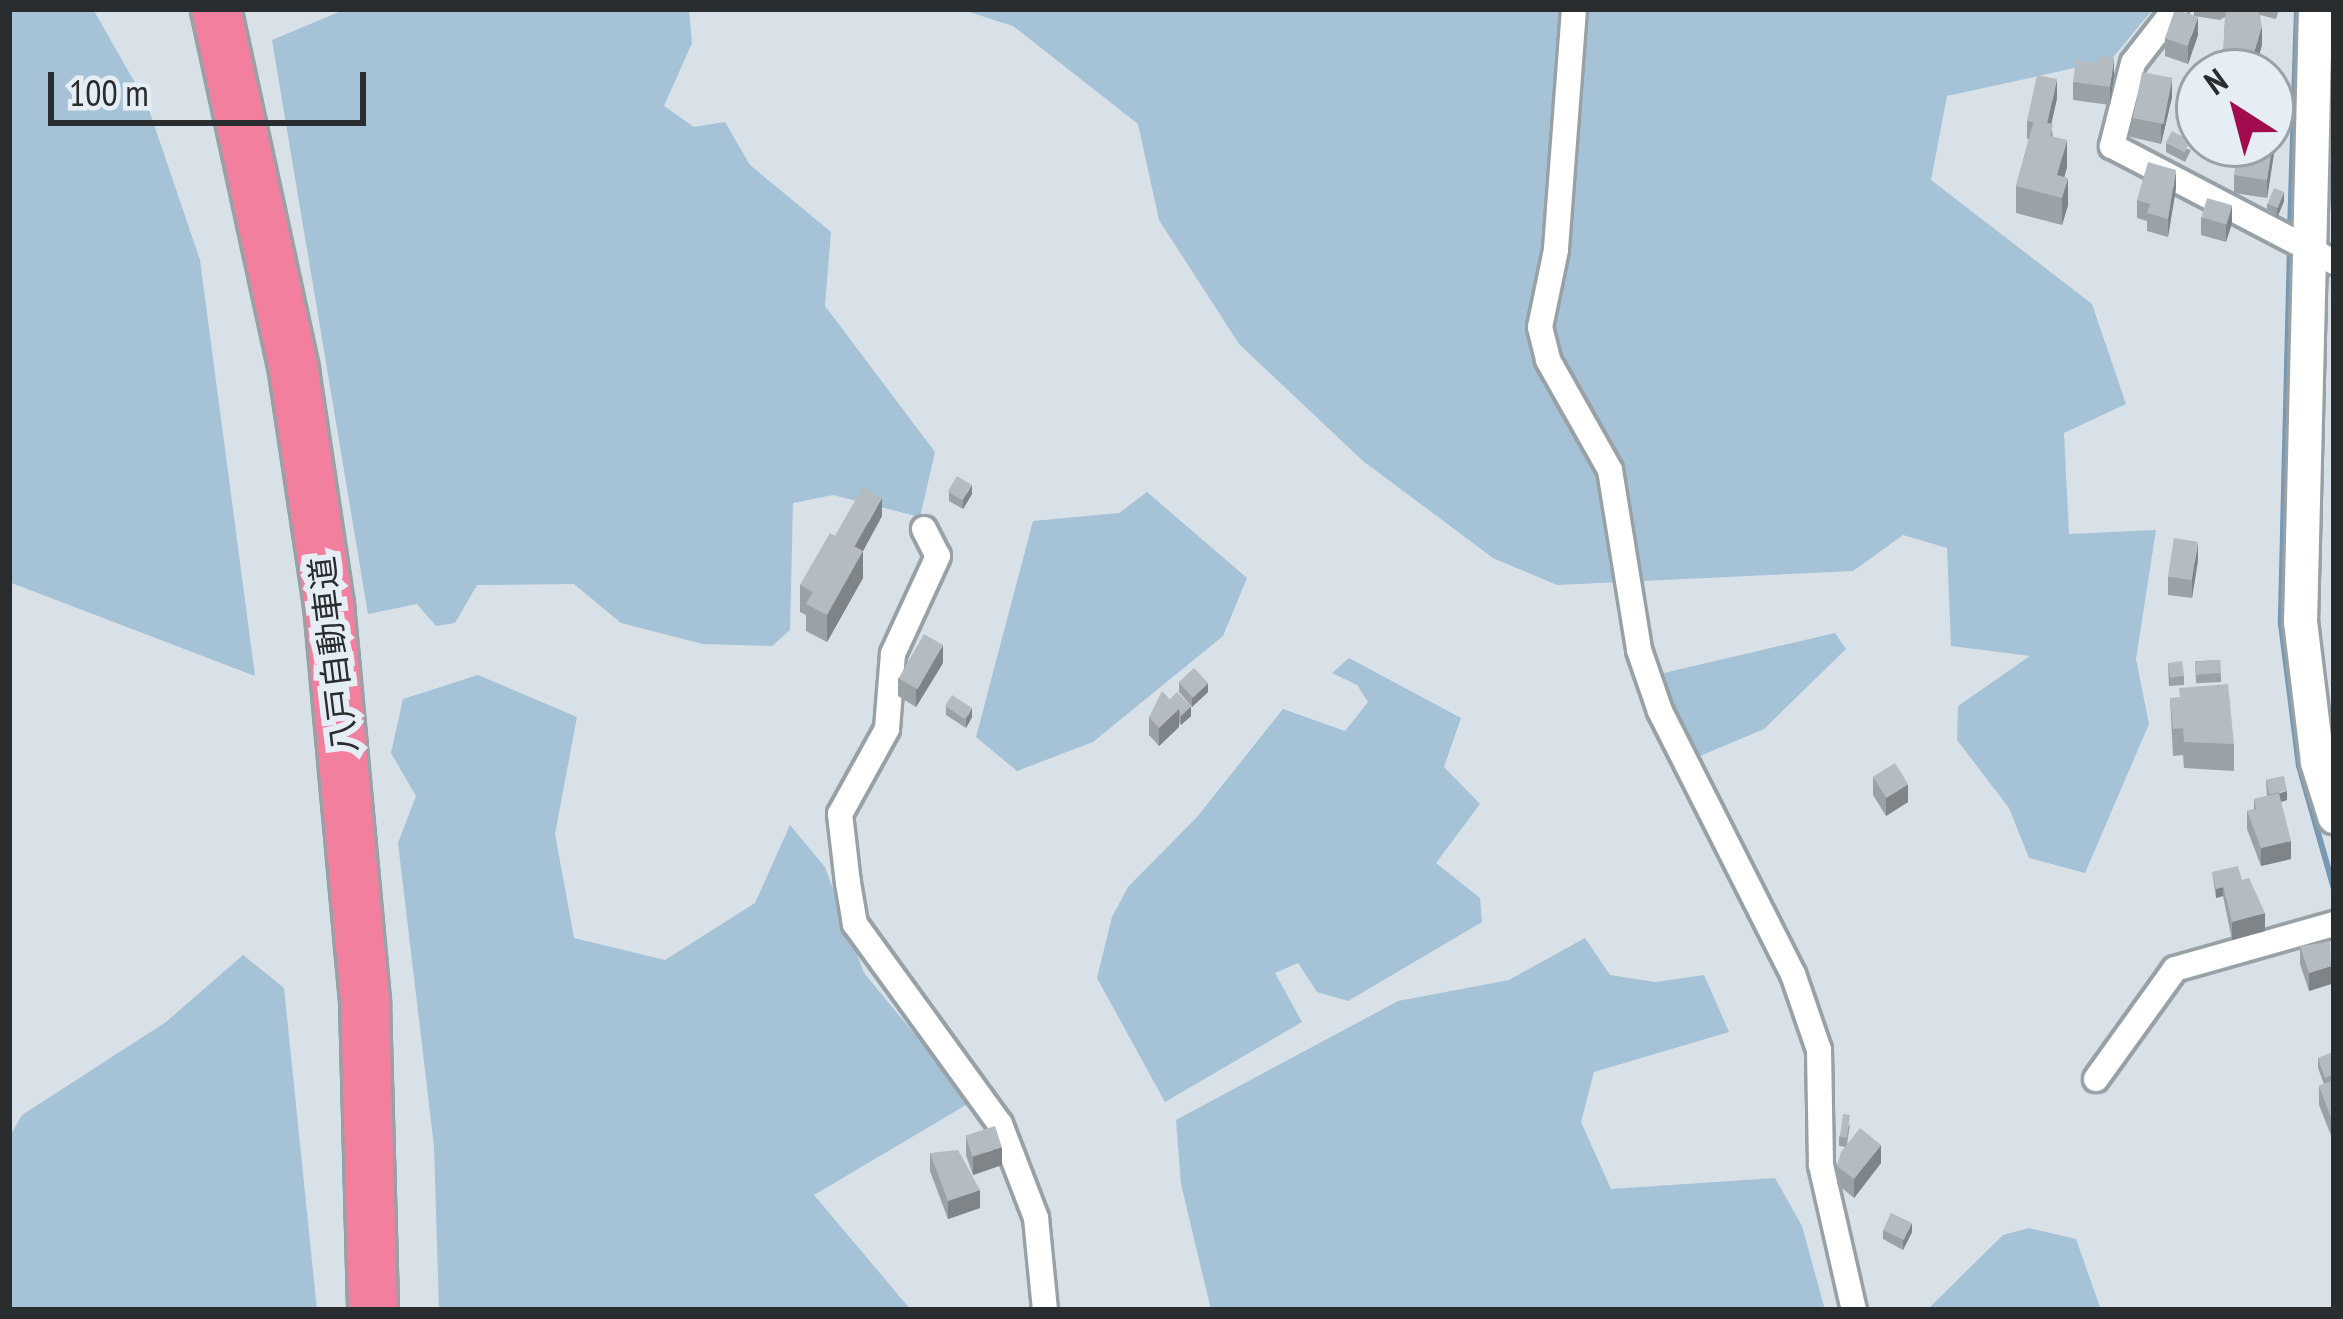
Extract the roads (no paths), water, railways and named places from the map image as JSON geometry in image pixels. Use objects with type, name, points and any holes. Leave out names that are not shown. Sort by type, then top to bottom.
[{"type":"highway","name":"八戸自動車道","points":[[216,9],[294,371],[329,605],[365,1002],[373,1310]]},
{"type":"street","points":[[1574,9],[1556,250],[1540,327],[1548,360],[1610,470],[1640,650],[1660,711],[1793,974],[1819,1050],[1821,1165],[1854,1310]]},
{"type":"street","points":[[2175,9],[2133,63],[2112,146],[2321,255]]},
{"type":"street","points":[[2315,9],[2321,255],[2300,621],[2317,761],[2334,816]]},
{"type":"street","points":[[924,529],[938,556],[892,654],[887,729],[840,814],[848,884],[855,924],[1000,1124],[1036,1218],[1045,1310]]},
{"type":"street","points":[[2096,1079],[2175,969],[2334,924]]},
{"type":"waterway","points":[[2290,231],[2297,9]]},
{"type":"waterway","points":[[2290,245],[2281,624],[2299,766],[2334,889]]}]
